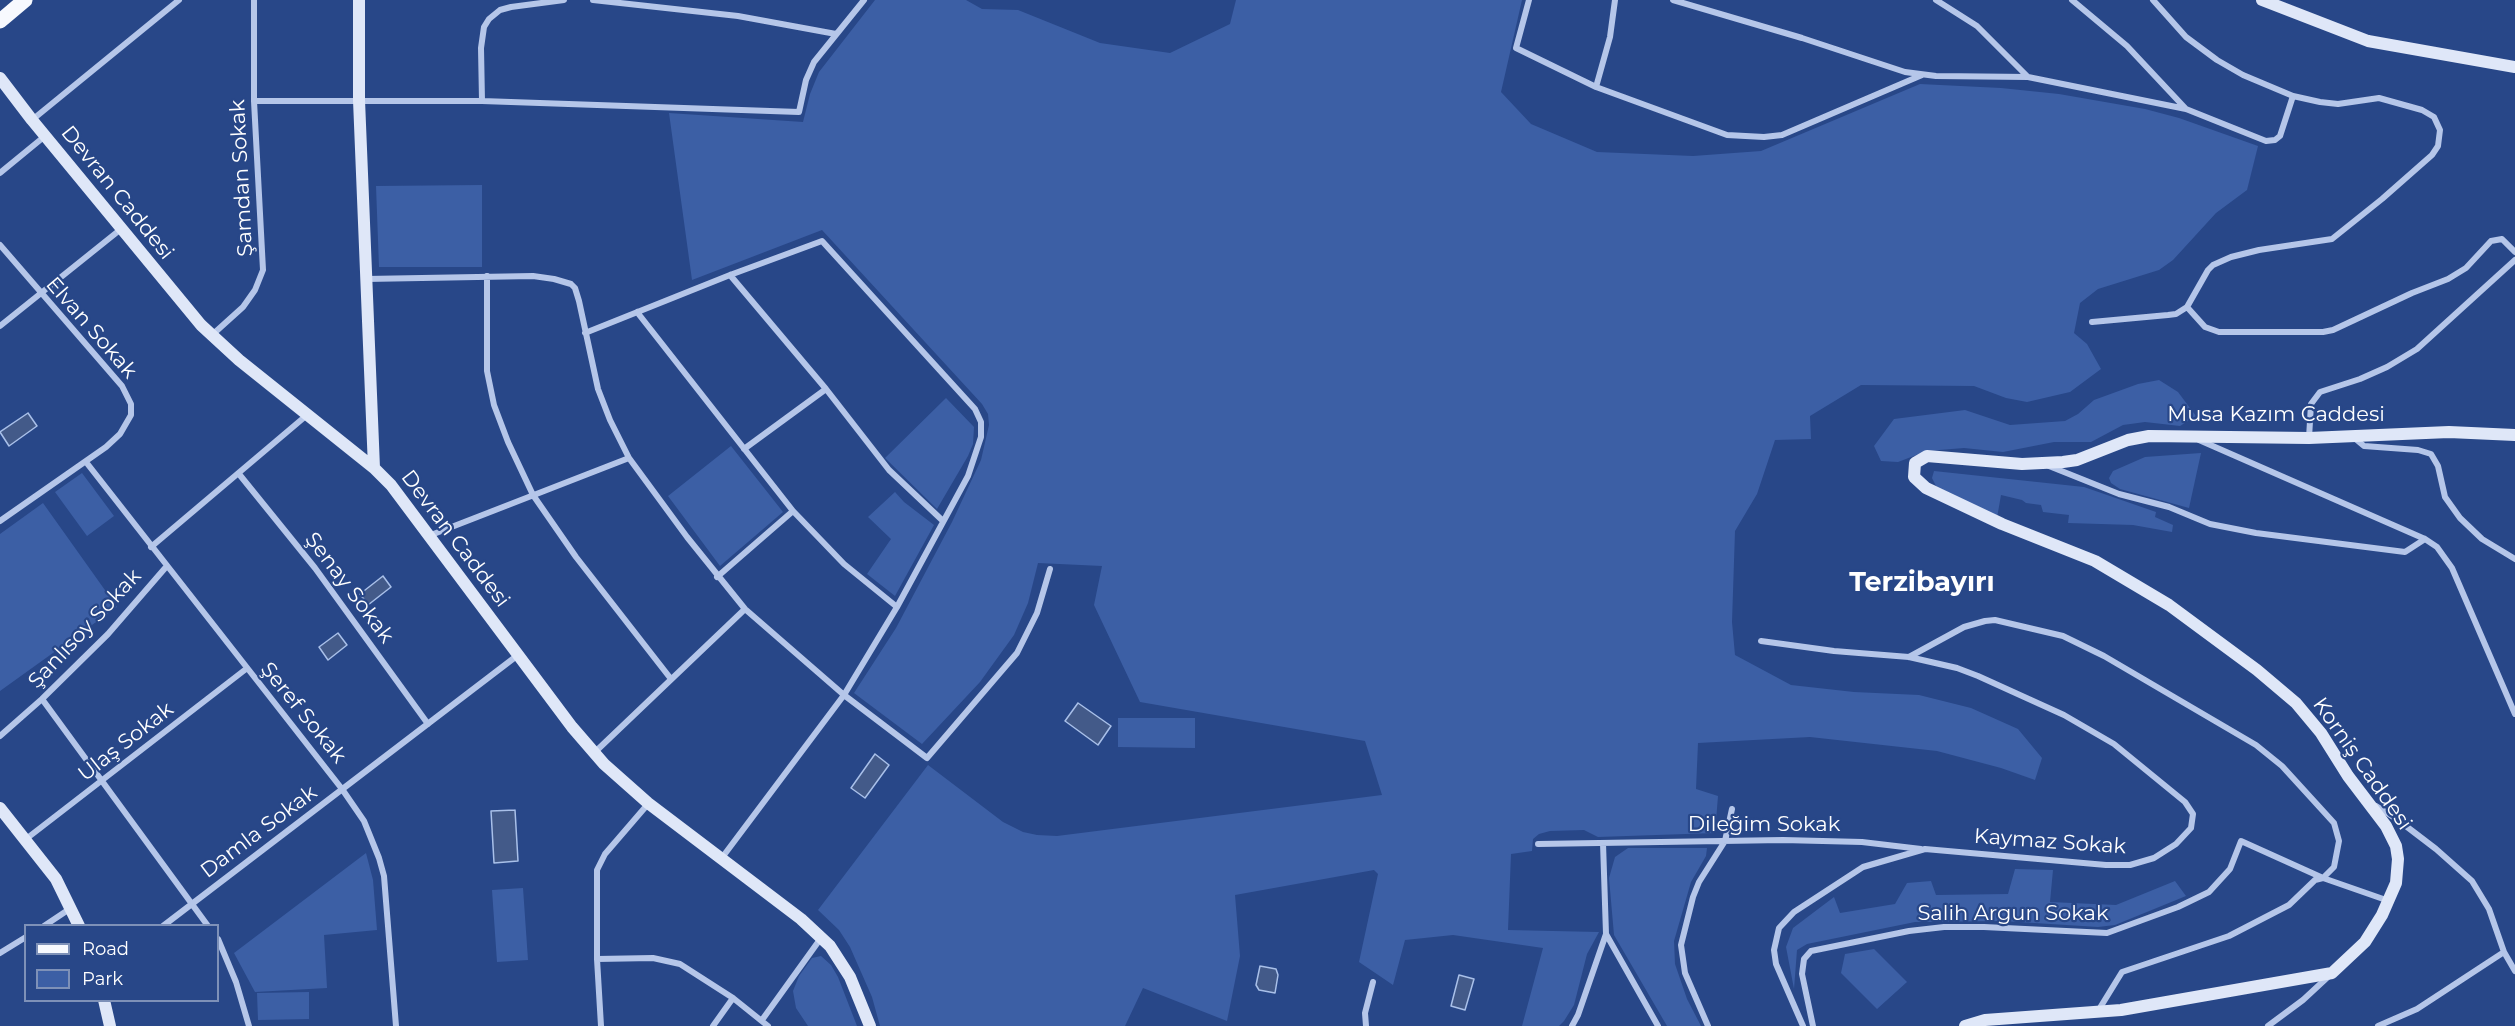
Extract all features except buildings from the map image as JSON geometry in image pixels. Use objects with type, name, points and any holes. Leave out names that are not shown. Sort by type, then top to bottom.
[{"type":"main road","points":[[0,31],[3,19],[26,0]]},
{"type":"main road","points":[[359,0],[358,100],[374,468]]},
{"type":"main road","points":[[2262,0],[2368,41],[2515,67]]},
{"type":"main road","name":"Devran Caddesi","points":[[0,78],[191,314],[212,336],[307,416],[374,468],[391,485],[593,753],[648,803],[821,938],[850,977],[870,1026]]},
{"type":"main road","name":"Musa Kazım Caddesi","points":[[2042,464],[2077,460],[2128,440],[2149,436],[2187,434],[2309,438],[2449,432],[2515,435]]},
{"type":"main road","name":"Korniş Caddesi","points":[[2042,464],[1927,456],[1916,463],[1913,470],[1914,477],[1926,488],[2002,524],[2095,561],[2169,605],[2257,670],[2307,715],[2348,776],[2386,826],[2396,846],[2398,872],[2390,901],[2365,942],[2332,973]]},
{"type":"main road","points":[[0,808],[56,879],[78,924]]},
{"type":"main road","points":[[1965,1026],[1985,1020],[2139,1007],[2332,973]]},
{"type":"main road","points":[[104,1002],[110,1026]]},
{"type":"street","points":[[32,120],[179,0]]},
{"type":"street","name":"Şamdan Sokak","points":[[212,336],[243,308],[255,290],[263,270],[254,101],[254,0]]},
{"type":"street","points":[[482,101],[481,42],[484,27],[489,19],[500,10],[511,7],[564,0]]},
{"type":"street","points":[[593,0],[738,16],[836,34]]},
{"type":"street","points":[[254,101],[482,101],[799,112],[809,71],[864,0]]},
{"type":"street","points":[[1529,0],[1516,48],[1596,87],[1727,135],[1764,138],[1782,135],[1922,75]]},
{"type":"street","points":[[1596,87],[1610,37],[1615,0]]},
{"type":"street","points":[[1673,0],[1802,38],[1886,67],[1922,75],[2028,77],[2186,109],[2266,141],[2275,140],[2280,136],[2293,96]]},
{"type":"street","points":[[1936,0],[1977,26],[2028,77]]},
{"type":"street","points":[[2072,0],[2127,46],[2186,109]]},
{"type":"street","points":[[2092,322],[2176,314],[2187,307],[2213,265],[2231,257],[2259,250],[2332,239],[2421,165],[2438,146],[2440,130],[2430,113],[2379,98],[2338,104],[2293,96],[2243,75],[2217,60],[2175,28],[2153,0]]},
{"type":"street","points":[[0,173],[45,136]]},
{"type":"street","points":[[0,326],[122,228]]},
{"type":"street","points":[[2187,307],[2205,327],[2219,332],[2323,332],[2334,330],[2412,293],[2448,279],[2466,268],[2492,240],[2502,239],[2515,252]]},
{"type":"street","points":[[585,333],[822,241],[975,409],[981,422],[981,437],[968,476],[897,607],[843,695],[721,859]]},
{"type":"street","name":"Elvan Sokak","points":[[0,245],[122,386],[131,404],[131,415],[120,434],[86,462],[0,521]]},
{"type":"street","points":[[2309,438],[2311,404],[2320,392],[2369,375],[2417,349],[2515,260]]},
{"type":"street","points":[[730,275],[826,389],[889,470],[944,521]]},
{"type":"street","points":[[487,276],[485,353],[489,387],[508,442],[533,495],[576,557],[670,679]]},
{"type":"street","points":[[365,279],[533,276],[571,284],[575,288],[579,301],[598,389],[610,420],[629,458],[717,577],[745,609],[843,695],[927,758],[1017,653],[1037,613],[1050,569]]},
{"type":"street","points":[[637,312],[793,511],[844,564],[897,607]]},
{"type":"street","points":[[744,449],[826,389]]},
{"type":"street","name":"Şanlısoy Sokak","points":[[151,547],[307,416]]},
{"type":"street","points":[[2187,434],[2425,539],[2437,547],[2452,568],[2515,714]]},
{"type":"street","points":[[2352,436],[2364,446],[2418,450],[2431,454],[2438,466],[2445,497],[2460,518],[2482,539],[2515,559]]},
{"type":"street","points":[[430,535],[629,458]]},
{"type":"street","name":"Şeref Sokak","points":[[86,462],[356,807],[372,837],[384,876],[396,1026]]},
{"type":"street","points":[[2042,464],[2119,494],[2169,507],[2210,524],[2256,533],[2405,552],[2425,539]]},
{"type":"street","name":"Şenay Sokak","points":[[239,474],[315,568],[428,724]]},
{"type":"street","points":[[717,577],[793,511]]},
{"type":"street","name":"Şanlısoy Sokak","points":[[0,736],[42,699],[108,634],[166,567]]},
{"type":"street","points":[[593,753],[745,609]]},
{"type":"street","points":[[1909,657],[1964,627],[1995,620],[2063,636],[2104,656],[2256,745],[2282,766],[2324,811],[2338,831],[2339,841],[2334,867],[2323,878],[2315,880],[2283,909],[2229,936],[2122,972],[2098,1011]]},
{"type":"street","name":"Kaymaz Sokak","points":[[1761,641],[1834,651],[1909,657],[1938,663],[1978,676],[2092,730],[2139,762],[2185,802],[2193,814],[2191,828],[2176,844],[2154,858],[2130,865],[2106,865],[1925,849],[1863,867],[1784,920],[1775,938],[1776,964],[1803,1026]]},
{"type":"street","name":"Damla Sokak","points":[[166,924],[518,654]]},
{"type":"street","name":"Ulaş Sokak","points":[[26,839],[246,669]]},
{"type":"street","points":[[42,699],[207,924]]},
{"type":"street","points":[[601,1026],[596,883],[600,862],[648,803]]},
{"type":"street","points":[[2370,803],[2407,827],[2472,881],[2489,909],[2504,952],[2515,971]]},
{"type":"street","points":[[1708,1026],[1684,973],[1681,945],[1696,890],[1725,842],[1732,809]]},
{"type":"street","name":"Dileğim Sokak","points":[[1538,844],[1783,840],[1862,842],[1925,849]]},
{"type":"street","name":"Salih Argun Sokak","points":[[1813,1026],[1802,966],[1807,954],[1816,949],[1909,931],[1944,927],[2107,933],[2126,928],[2209,892],[2230,869],[2241,840],[2323,878]]},
{"type":"street","points":[[1572,1026],[1578,1015],[1606,934],[1603,843]]},
{"type":"street","points":[[2323,878],[2390,901]]},
{"type":"street","points":[[47,924],[72,908]]},
{"type":"street","points":[[1606,934],[1658,1026]]},
{"type":"street","points":[[0,953],[24,938]]},
{"type":"street","points":[[762,1020],[821,938]]},
{"type":"street","points":[[219,941],[231,968],[249,1026]]},
{"type":"street","points":[[2378,1026],[2417,1009],[2504,952]]},
{"type":"street","points":[[597,960],[668,960],[691,970],[768,1026]]},
{"type":"street","points":[[2268,1026],[2303,1000],[2332,973]]},
{"type":"street","points":[[1366,1026],[1365,1013],[1373,982]]},
{"type":"street","points":[[713,1026],[733,999]]},
{"type":"green space","points":[[875,0],[966,0],[982,9],[1018,10],[1100,43],[1170,53],[1230,24],[1236,0],[1522,0],[1501,92],[1531,124],[1597,152],[1693,156],[1761,151],[1920,84],[2001,88],[2059,94],[2145,109],[2179,118],[2258,146],[2247,190],[2216,213],[2173,260],[2159,270],[2098,289],[2080,303],[2074,333],[2087,344],[2101,369],[2070,392],[2027,402],[2006,398],[1974,386],[1861,385],[1810,416],[1811,439],[1775,440],[1757,494],[1735,531],[1732,622],[1735,655],[1791,685],[1854,692],[1919,695],[1971,708],[2018,729],[2042,758],[2035,780],[2001,768],[1937,751],[1810,737],[1698,743],[1696,789],[1718,796],[1715,833],[1598,837],[1584,830],[1550,831],[1539,834],[1533,839],[1532,851],[1511,854],[1508,930],[1599,932],[1587,954],[1574,1005],[1559,1026],[1522,1026],[1543,948],[1453,935],[1405,940],[1393,985],[1359,962],[1378,874],[1374,870],[1235,895],[1240,956],[1227,1021],[1143,988],[1125,1026],[880,1026],[872,997],[850,947],[839,930],[818,910],[928,765],[1003,822],[1023,832],[1037,835],[1057,836],[1382,795],[1365,741],[1140,702],[1094,605],[1102,566],[1038,563],[1028,603],[1014,635],[980,682],[922,744],[854,693],[896,628],[952,522],[981,460],[989,425],[988,414],[982,404],[822,230],[692,280],[669,113],[803,122],[810,94],[819,72]]},
{"type":"green space","points":[[482,185],[482,267],[379,267],[376,186]]},
{"type":"green space","points":[[2159,380],[2178,392],[2196,416],[2180,426],[2145,422],[2123,425],[2091,442],[2054,442],[2003,452],[1964,448],[1927,451],[1898,462],[1881,461],[1874,446],[1894,419],[1965,410],[2010,425],[2065,421],[2078,414],[2094,400],[2138,384]]},
{"type":"green space","points":[[946,398],[974,427],[973,444],[937,509],[885,458]]},
{"type":"green space","points":[[731,446],[783,512],[720,566],[668,496]]},
{"type":"green space","points":[[2201,453],[2189,508],[2120,489],[2111,483],[2109,478],[2113,471],[2145,457]]},
{"type":"green space","points":[[1934,471],[2084,487],[2156,512],[2155,517],[2173,525],[2172,532],[2133,525],[2068,523],[2069,515],[2043,512],[2041,505],[2001,495],[1997,518],[1936,486],[1932,478]]},
{"type":"green space","points":[[82,473],[114,516],[87,536],[55,492]]},
{"type":"green space","points":[[895,492],[904,502],[934,525],[895,596],[867,574],[891,539],[868,517]]},
{"type":"green space","points":[[43,503],[117,607],[0,691],[0,534]]},
{"type":"green space","points":[[1118,718],[1195,718],[1195,748],[1118,747]]},
{"type":"green space","points":[[1628,848],[1707,848],[1706,856],[1691,882],[1674,941],[1675,964],[1687,999],[1701,1026],[1667,1026],[1614,935],[1609,878],[1615,857]]},
{"type":"green space","points":[[366,853],[373,880],[377,930],[324,935],[327,988],[255,992],[234,953]]},
{"type":"green space","points":[[2015,869],[2053,870],[2050,902],[2116,905],[2175,881],[2186,896],[2115,925],[2098,927],[2003,921],[1915,922],[1807,944],[1797,950],[1794,989],[1786,947],[1793,928],[1834,897],[1840,913],[1895,904],[1907,883],[1931,881],[1936,895],[2008,894]]},
{"type":"green space","points":[[523,888],[528,960],[497,962],[492,890]]},
{"type":"green space","points":[[1874,949],[1907,982],[1877,1009],[1841,973],[1845,954]]},
{"type":"green space","points":[[821,956],[831,965],[838,977],[857,1026],[808,1026],[796,1008],[793,991],[799,976],[812,958]]},
{"type":"green space","points":[[309,992],[309,1019],[258,1020],[257,993]]},
{"type":"shaded area","points":[[28,413],[37,426],[9,446],[0,432]]},
{"type":"shaded area","points":[[383,576],[391,587],[368,605],[360,594]]},
{"type":"shaded area","points":[[338,633],[347,645],[328,660],[319,647]]},
{"type":"shaded area","points":[[1078,703],[1111,726],[1098,745],[1065,721]]},
{"type":"shaded area","points":[[875,754],[889,765],[865,798],[851,788]]},
{"type":"shaded area","points":[[515,810],[518,861],[494,863],[491,811]]},
{"type":"shaded area","points":[[1260,966],[1276,969],[1278,975],[1275,993],[1259,990],[1256,985]]},
{"type":"shaded area","points":[[1459,975],[1474,979],[1465,1010],[1451,1006]]},
{"type":"district","name":"Terzibayırı","points":[[1922,583]]}]
